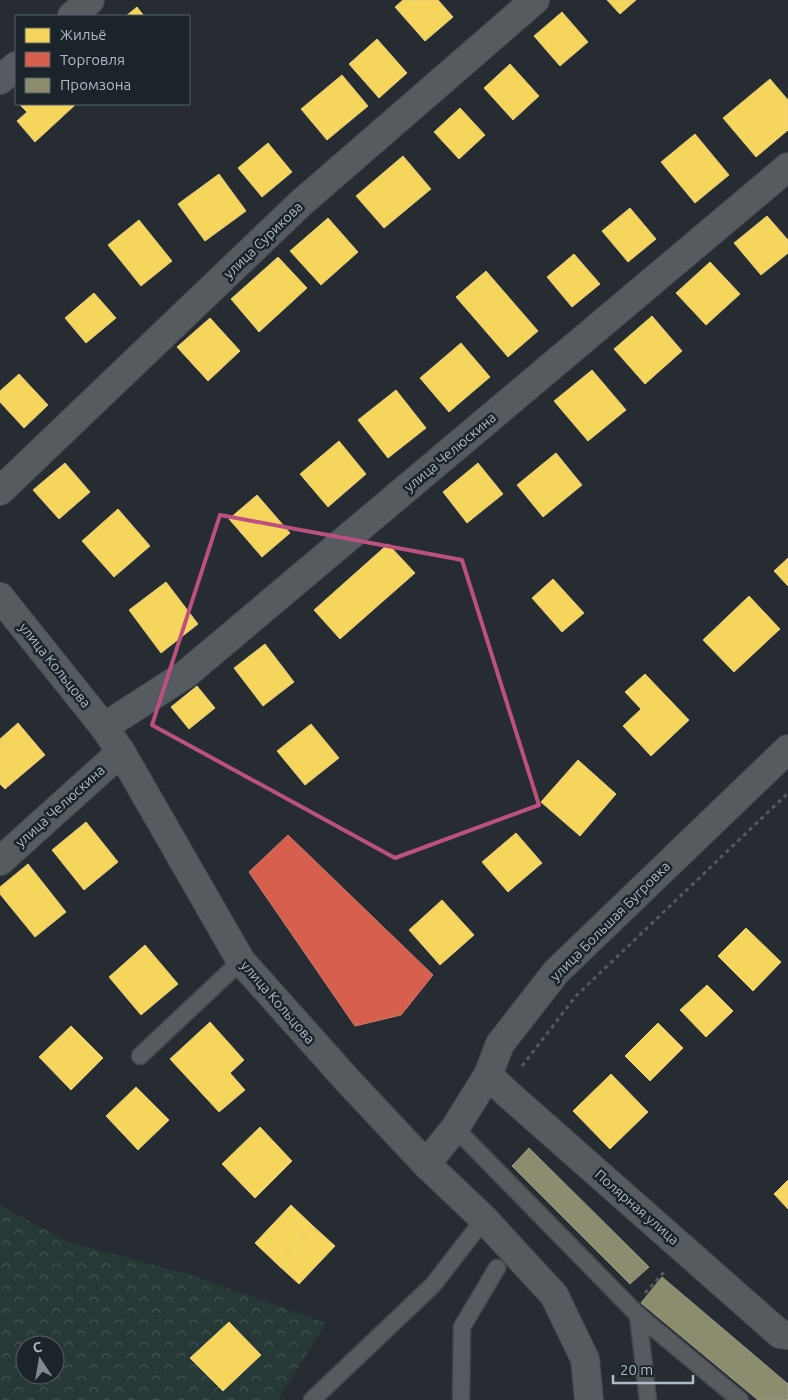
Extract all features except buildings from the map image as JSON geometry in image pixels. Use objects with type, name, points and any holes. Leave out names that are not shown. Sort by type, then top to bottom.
[{"type":"street","points":[[73,15],[90,0]]},
{"type":"street","name":"улица Сурикова","points":[[0,491],[301,203],[535,0]]},
{"type":"street","points":[[0,80],[15,67]]},
{"type":"street","name":"улица Челюскина","points":[[104,727],[186,674],[788,167]]},
{"type":"street","name":"улица Кольцова","points":[[0,597],[104,727],[121,752],[241,961],[349,1082],[426,1164],[484,1219],[554,1295],[585,1359],[589,1400]]},
{"type":"street","name":"улица Большая Бугровка","points":[[426,1164],[455,1128],[488,1075],[500,1044],[556,972],[788,749]]},
{"type":"street","name":"улица Челюскина","points":[[0,861],[121,752]]},
{"type":"street","name":"Полярная улица","points":[[488,1075],[780,1334],[788,1335]]},
{"type":"lane","points":[[140,1056],[241,961]]},
{"type":"lane","points":[[455,1128],[634,1312],[740,1400]]},
{"type":"lane","points":[[312,1400],[433,1285],[484,1219]]},
{"type":"lane","points":[[461,1400],[462,1328],[497,1268]]},
{"type":"lane","points":[[634,1312],[648,1400]]},
{"type":"path","points":[[508,1094],[520,1069],[576,996],[788,793]]},
{"type":"path","points":[[634,1312],[684,1249]]},
{"type":"highlighted area","points":[[220,515],[462,560],[539,805],[395,858],[152,725]]},
{"type":"green space","points":[[0,1205],[66,1241],[194,1276],[326,1323],[278,1400],[0,1400]]}]
